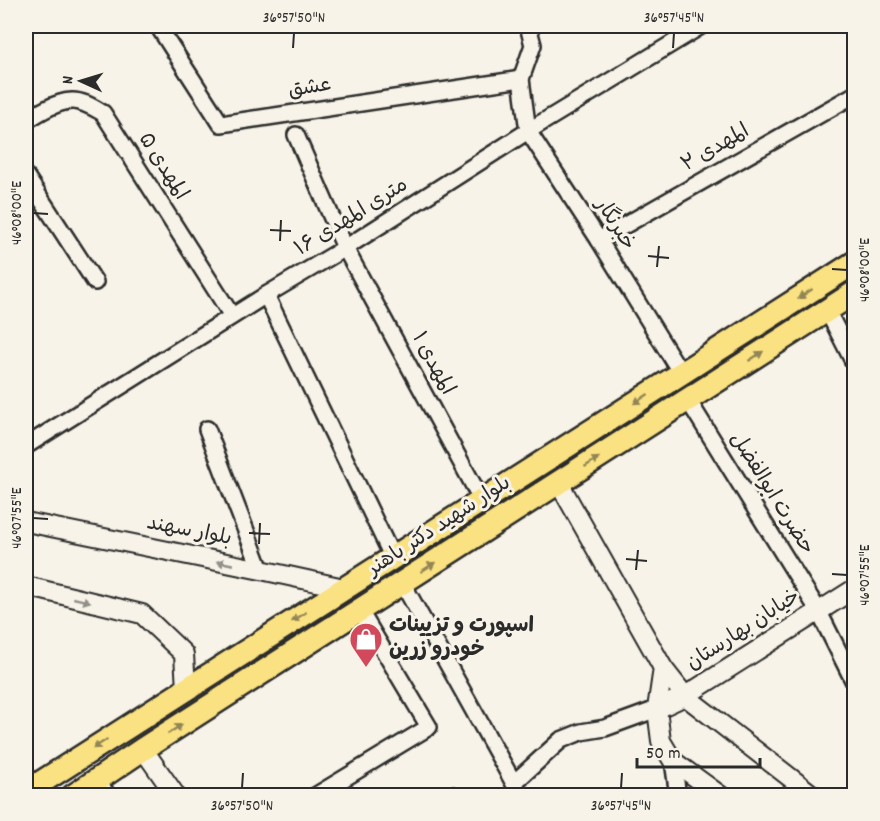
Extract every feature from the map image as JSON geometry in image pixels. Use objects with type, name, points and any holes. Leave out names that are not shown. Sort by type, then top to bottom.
[{"type":"main road","name":"بلوار شهید دکتر باهنر","points":[[26,792],[855,262]]},
{"type":"main road","name":"بلوار شهید دکتر باهنر","points":[[74,795],[103,788],[143,749],[855,293]]},
{"type":"main road","points":[[344,588],[360,611]]},
{"type":"main road","points":[[127,727],[143,749]]},
{"type":"street","name":"عشق","points":[[158,26],[221,124],[521,79]]},
{"type":"street","points":[[528,26],[533,45],[521,79],[528,131]]},
{"type":"street","name":"۱۶ متری المهدی","points":[[26,446],[232,316],[345,248],[528,131],[701,26]]},
{"type":"street","name":"المهدی ۲","points":[[599,240],[855,95]]},
{"type":"street","name":"المهدی ۵","points":[[26,121],[48,107],[71,101],[87,104],[103,113],[232,316]]},
{"type":"street","name":"خبرنگار","points":[[528,131],[599,240],[681,374]]},
{"type":"street","name":"المهدی ۱","points":[[296,135],[345,248],[482,501]]},
{"type":"street","points":[[26,176],[95,282]]},
{"type":"street","points":[[266,295],[393,558]]},
{"type":"street","points":[[827,310],[855,363]]},
{"type":"street","name":"حضرت ابوالفضل","points":[[688,400],[818,610],[855,682]]},
{"type":"street","points":[[207,429],[261,570]]},
{"type":"street","points":[[559,483],[663,668],[685,696],[814,795]]},
{"type":"street","name":"بلوار سهند","points":[[26,522],[344,588]]},
{"type":"street","points":[[402,584],[517,789],[561,740],[581,732],[605,728],[657,709]]},
{"type":"street","points":[[26,586],[142,614],[184,654],[186,689]]},
{"type":"street","name":"خیابان بهارستان","points":[[657,709],[685,696],[818,610],[855,589]]},
{"type":"street","points":[[315,795],[429,727],[360,611]]},
{"type":"street","points":[[663,668],[657,709],[662,741],[673,762],[678,795]]},
{"type":"street","points":[[143,749],[176,795]]},
{"type":"street","points":[[673,762],[722,795]]},
{"type":"place","name":"اسپورت و تزیینات خودرو زرین","points":[[366,668]]}]
